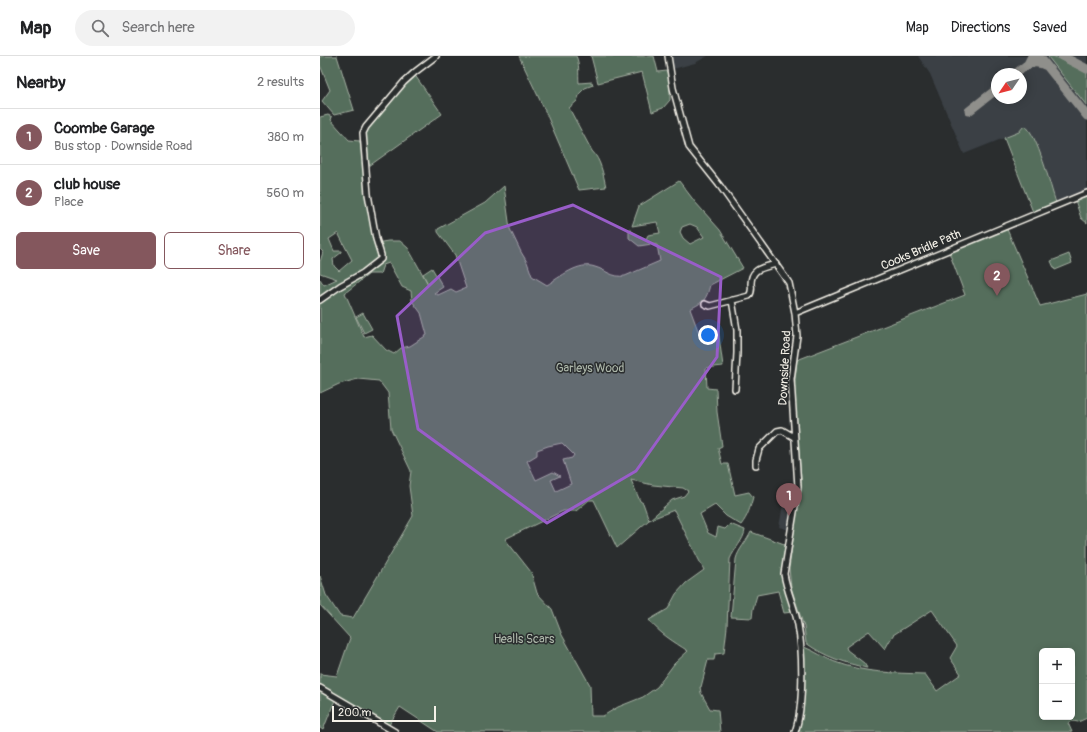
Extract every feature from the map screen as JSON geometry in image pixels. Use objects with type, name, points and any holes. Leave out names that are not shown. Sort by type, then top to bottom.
[{"type":"street","points":[[320,300],[340,286],[364,273],[381,259],[368,194],[363,133],[366,127],[404,82],[436,56]]},
{"type":"street","name":"Downside Road","points":[[668,56],[673,88],[689,147],[713,176],[789,283],[796,313],[797,336],[791,379],[798,487],[784,574],[786,586],[799,626],[801,692],[795,732]]},
{"type":"street","name":"Cooks Bridle Path","points":[[796,313],[1087,193]]},
{"type":"street","points":[[705,304],[710,306],[749,296],[752,290],[751,277],[756,271],[776,264]]},
{"type":"street","points":[[732,300],[737,330],[735,389]]},
{"type":"street","points":[[756,465],[759,449],[777,431],[782,430],[794,437]]},
{"type":"street","points":[[320,688],[395,732]]},
{"type":"highlighted area","points":[[573,205],[721,277],[717,357],[636,471],[547,523],[418,429],[397,316],[485,233]]},
{"type":"shaded area","points":[[671,56],[708,56],[695,63],[673,69],[673,60]]},
{"type":"shaded area","points":[[918,56],[1087,56],[1087,191],[1056,203],[1038,147],[1023,127],[1019,132],[964,154],[930,74]]},
{"type":"shaded area","points":[[783,504],[794,507],[789,530],[779,527]]},
{"type":"green space","points":[[320,56],[337,56],[354,110],[334,115],[322,101],[330,90],[320,65]]},
{"type":"green space","points":[[519,56],[576,56],[579,83],[592,82],[593,85],[585,88],[580,93],[577,101],[569,108],[600,163],[606,187],[579,190],[546,113]]},
{"type":"green space","points":[[591,56],[654,56],[658,72],[667,71],[670,87],[670,100],[663,108],[652,112],[642,72],[598,83]]},
{"type":"green space","points":[[1053,56],[1087,73],[1087,106],[1048,57]]},
{"type":"green space","points":[[414,74],[442,114],[369,166],[365,134],[368,127]]},
{"type":"green space","points":[[328,115],[332,117],[331,120],[349,140],[360,141],[368,200],[376,243],[400,241],[408,248],[428,284],[423,274],[432,268],[443,287],[434,293],[438,295],[451,289],[456,292],[466,288],[455,255],[438,232],[438,229],[485,203],[504,186],[510,229],[527,262],[532,276],[547,285],[564,274],[583,266],[599,268],[616,276],[625,276],[660,261],[657,245],[652,244],[639,246],[629,238],[629,229],[638,236],[646,239],[648,235],[660,233],[657,222],[632,226],[639,206],[679,181],[695,202],[720,230],[743,268],[710,285],[705,298],[698,305],[690,309],[699,333],[718,330],[723,366],[706,368],[707,388],[716,389],[717,412],[722,446],[718,448],[722,464],[728,464],[735,495],[749,492],[753,497],[747,515],[741,525],[726,516],[715,505],[700,514],[708,533],[716,537],[718,527],[725,529],[730,524],[745,530],[743,537],[730,559],[727,627],[724,653],[715,654],[714,660],[708,660],[700,687],[701,693],[710,709],[718,710],[720,732],[438,732],[400,707],[389,725],[337,695],[323,730],[320,728],[320,674],[337,676],[350,638],[320,605],[320,576],[326,595],[340,616],[353,618],[413,516],[409,486],[411,471],[391,429],[388,393],[379,381],[358,379],[339,384],[320,393],[320,279],[324,285],[337,279],[320,273],[320,262],[323,252],[320,249],[320,117]],"holes":[[[690,224],[697,227],[704,237],[690,244],[683,238],[680,232],[682,227]],[[338,233],[352,260],[339,271],[334,266],[333,259],[342,251],[334,251],[329,239]],[[389,263],[402,287],[411,291],[412,301],[421,313],[427,335],[410,346],[401,348],[394,354],[386,350],[372,335],[364,337],[345,293],[369,274],[380,274],[383,265]],[[562,443],[574,455],[572,458],[563,460],[571,484],[556,491],[551,480],[560,476],[553,472],[536,480],[527,461],[537,455],[537,450]],[[631,480],[653,485],[683,488],[688,491],[684,496],[672,500],[649,520],[643,503],[640,501]],[[589,500],[594,500],[617,548],[649,520],[674,510],[704,570],[686,583],[676,594],[668,609],[649,620],[672,641],[688,651],[674,664],[657,687],[643,697],[618,707],[603,716],[591,716],[590,685],[562,635],[552,609],[537,593],[531,572],[505,539],[563,511],[576,511]]]},
{"type":"green space","points":[[1025,126],[1030,131],[1039,149],[1056,203],[1033,212],[1004,138],[1019,132]]},
{"type":"green space","points":[[1087,197],[1087,223],[1081,218],[1075,200]]},
{"type":"green space","points":[[1006,227],[1040,306],[1087,294],[1087,718],[1078,722],[1073,721],[1068,723],[1072,732],[798,732],[803,701],[804,647],[846,666],[879,672],[925,674],[937,691],[961,674],[950,658],[957,646],[932,610],[893,635],[885,649],[869,631],[846,647],[847,650],[864,663],[867,668],[835,659],[806,643],[804,627],[791,587],[789,569],[801,480],[794,390],[797,360],[965,295],[949,252]]},
{"type":"green space","points":[[1069,254],[1072,263],[1055,270],[1051,261]]},
{"type":"green space","points":[[363,313],[372,329],[364,333],[356,317]]},
{"type":"green space","points":[[751,532],[787,545],[784,554],[783,571],[793,612],[784,613],[778,591],[757,595],[752,618],[731,617],[736,559]]},
{"type":"taxiway","points":[[1023,68],[1028,64],[1032,56]]},
{"type":"taxiway","points":[[1039,56],[1087,116]]},
{"type":"taxiway","points":[[1062,56],[1087,69]]},
{"type":"taxiway","points":[[1027,65],[1037,62],[1047,66]]},
{"type":"taxiway","points":[[969,111],[991,94]]},
{"type":"place","name":"club house","points":[[997,296]]},
{"type":"place","name":"Coombe Garage","points":[[789,516]]},
{"type":"park label","name":"Garleys Wood","points":[[590,368]]},
{"type":"park label","name":"Healls Scars","points":[[524,639]]}]
